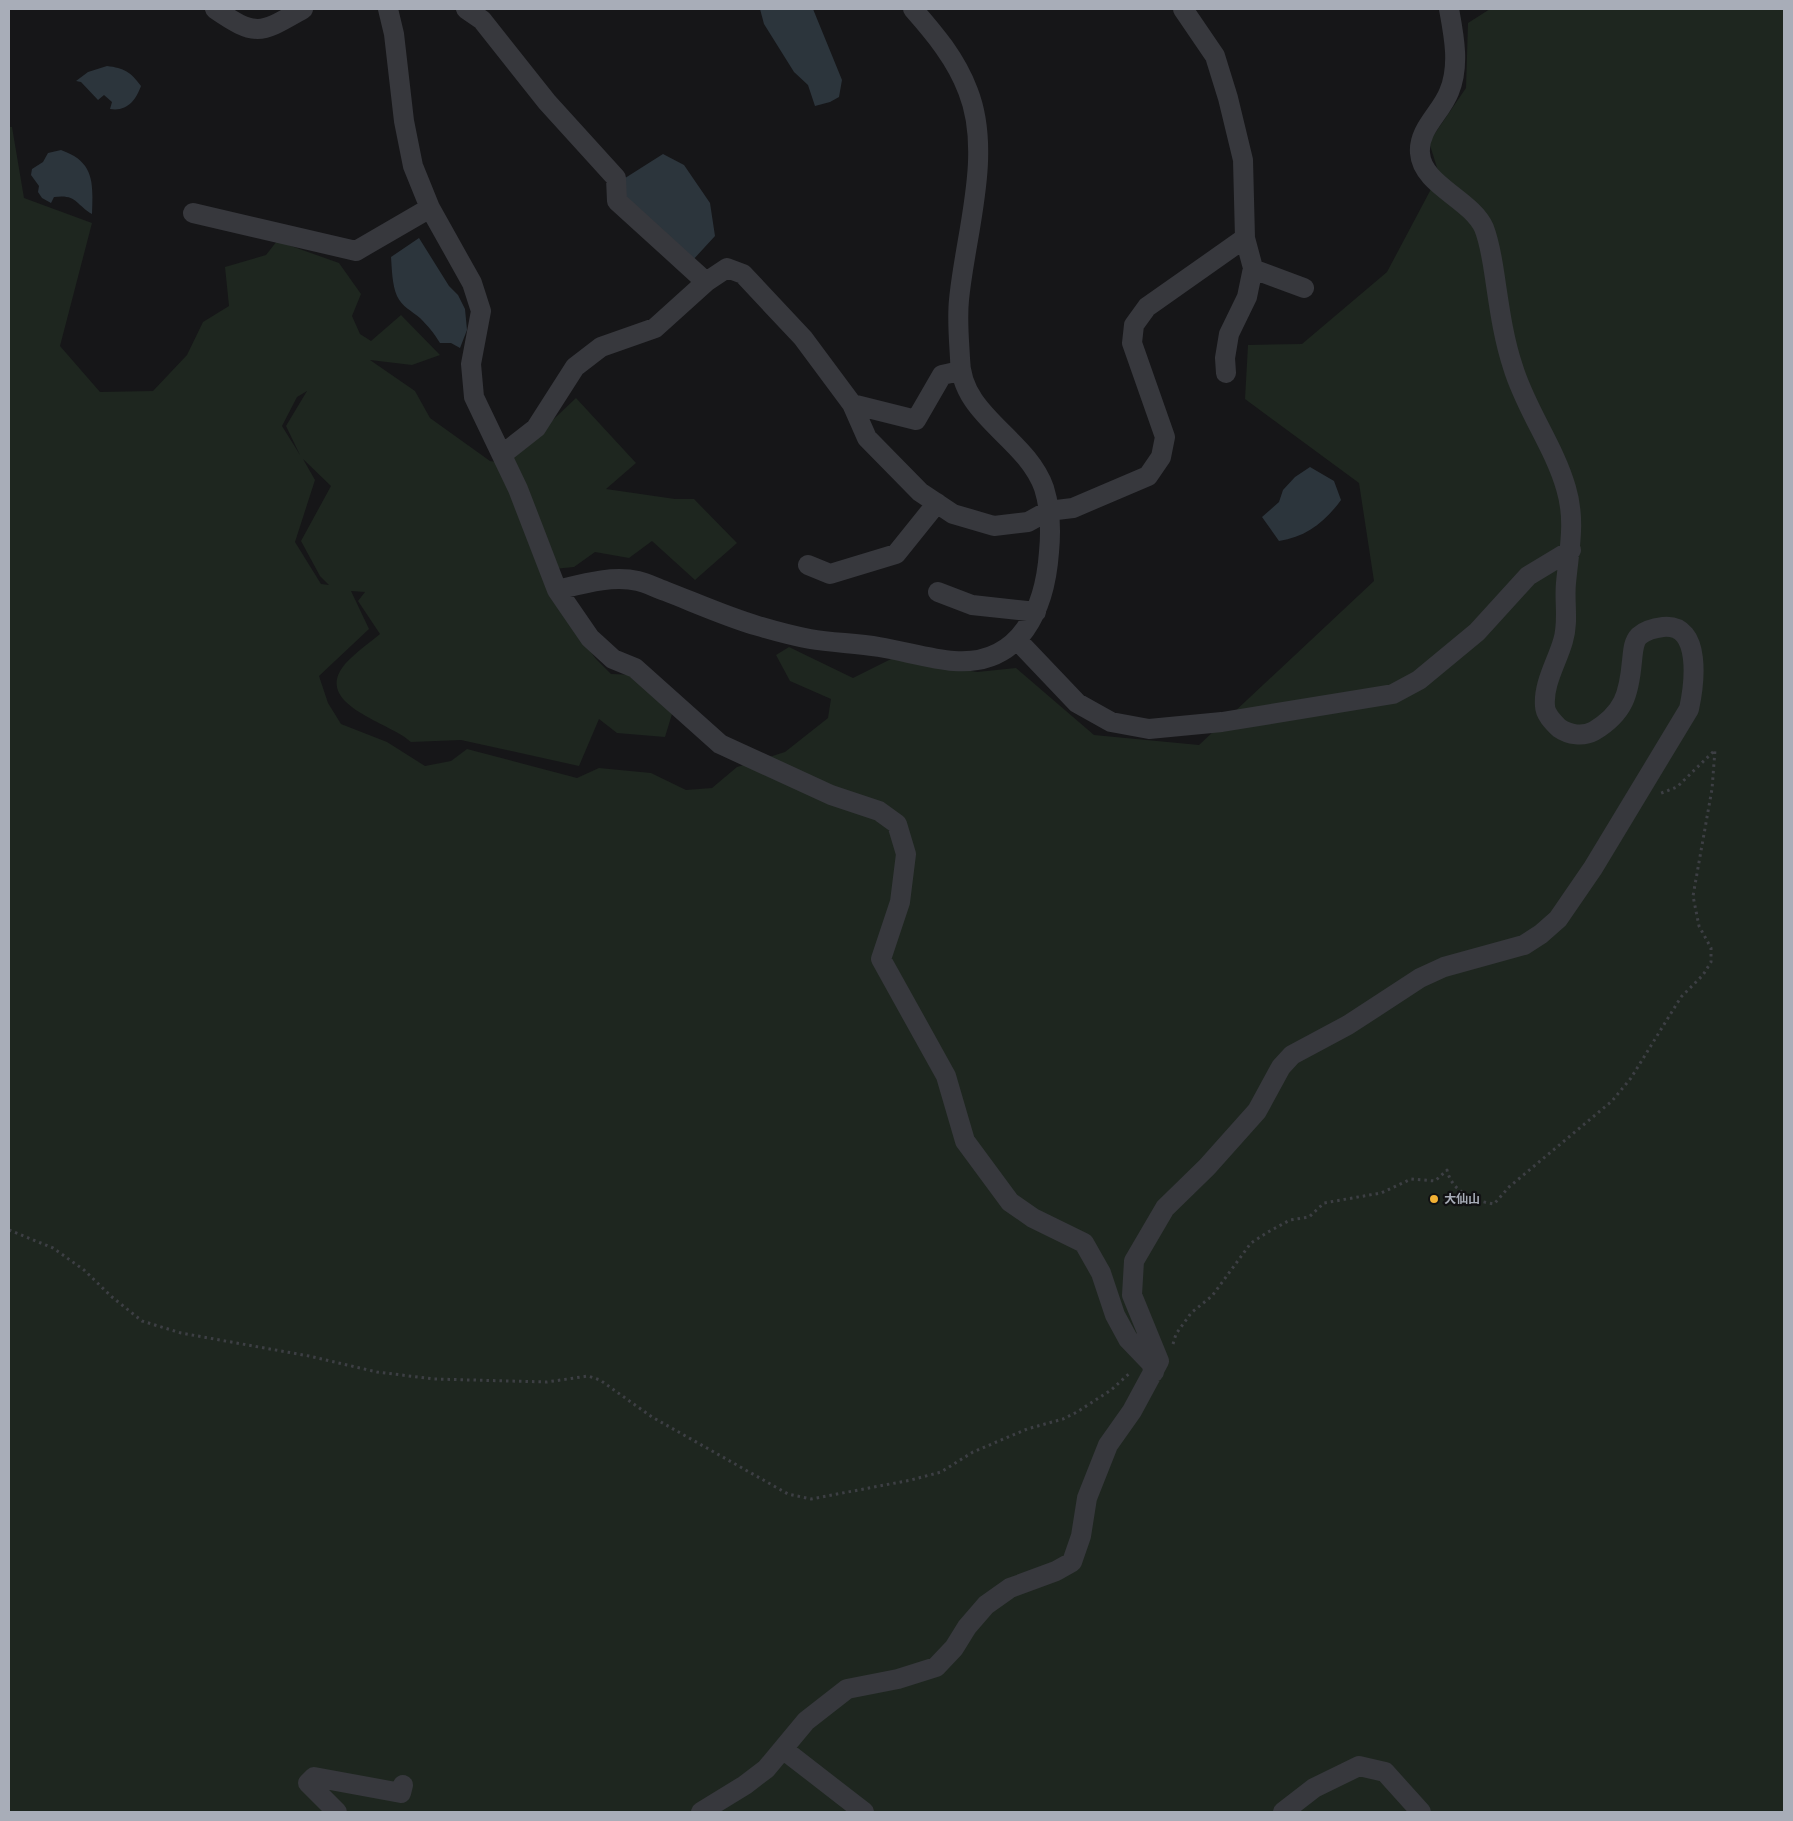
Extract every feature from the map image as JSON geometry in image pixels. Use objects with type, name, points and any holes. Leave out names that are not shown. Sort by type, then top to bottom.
[{"type":"street","points":[[215,9],[242,27],[268,29],[303,9]]},
{"type":"street","points":[[388,9],[394,34],[404,121],[413,166],[430,208],[472,283],[481,311],[471,364],[474,397],[503,454],[557,590],[590,638],[613,659],[635,668],[720,744],[830,796],[879,811],[897,824],[906,854],[900,902],[881,959],[946,1076],[965,1141],[1010,1202],[1033,1218],[1084,1243],[1100,1273],[1115,1315],[1128,1339],[1155,1366]]},
{"type":"street","points":[[466,9],[482,20],[546,102],[616,178],[617,201],[706,282]]},
{"type":"street","points":[[557,590],[594,581],[636,580],[765,628],[809,639],[866,644],[954,660],[976,660],[995,654],[1017,640],[1031,623],[1042,597],[1049,552],[1048,510],[1043,486],[1032,466],[971,400],[960,371],[959,302],[978,156],[976,118],[969,93],[953,58],[913,9]]},
{"type":"street","points":[[1183,9],[1215,56],[1228,98],[1243,160],[1244,238],[1253,269],[1247,297],[1229,334],[1225,358],[1226,373]]},
{"type":"street","points":[[701,1812],[745,1785],[766,1768],[784,1750],[806,1721],[847,1689],[907,1677],[936,1666],[954,1648],[967,1627],[986,1605],[1010,1588],[1056,1571],[1072,1562],[1081,1536],[1087,1498],[1108,1445],[1132,1411],[1155,1366],[1132,1295],[1134,1261],[1165,1208],[1257,1111],[1281,1067],[1292,1055],[1348,1025],[1420,978],[1444,967],[1524,945],[1541,934],[1558,919],[1583,883],[1689,710],[1694,666],[1690,644],[1681,632],[1667,626],[1650,629],[1637,638],[1633,651],[1627,697],[1618,712],[1606,723],[1588,734],[1574,735],[1563,731],[1553,722],[1544,709],[1546,693],[1564,638],[1566,583],[1571,550],[1572,518],[1566,487],[1529,408],[1513,368],[1501,323],[1490,244],[1483,224],[1455,195],[1431,178],[1420,154],[1423,133],[1449,93],[1455,68],[1454,36],[1449,9]]},
{"type":"street","points":[[193,213],[356,251],[430,208]]},
{"type":"street","points":[[503,454],[536,428],[575,367],[601,347],[655,328],[706,282],[728,268],[743,274],[803,338],[852,404],[867,438],[920,492],[954,514],[994,526],[1028,522],[1048,510],[1073,508],[1148,476],[1161,457],[1165,437],[1132,343],[1134,325],[1147,307],[1244,238]]},
{"type":"street","points":[[1253,269],[1304,288]]},
{"type":"street","points":[[852,404],[916,420],[942,375],[960,371]]},
{"type":"street","points":[[808,565],[830,574],[896,554],[937,503]]},
{"type":"street","points":[[1017,640],[1077,703],[1110,722],[1149,729],[1241,719],[1393,694],[1419,680],[1477,632],[1528,576],[1571,550]]},
{"type":"street","points":[[938,592],[972,605],[1036,612]]},
{"type":"street","points":[[784,1750],[864,1812]]},
{"type":"street","points":[[1283,1812],[1314,1788],[1359,1766],[1385,1772],[1421,1812]]},
{"type":"street","points":[[337,1812],[308,1783],[314,1777],[401,1793],[403,1784]]},
{"type":"path","points":[[9,1230],[53,1248],[84,1270],[112,1297],[142,1321],[181,1333],[309,1356],[377,1372],[434,1379],[547,1382],[588,1376],[600,1380],[652,1417],[788,1494],[812,1499],[911,1480],[941,1472],[973,1452],[1027,1429],[1063,1419],[1111,1390],[1131,1372],[1155,1366],[1170,1354],[1176,1334],[1191,1313],[1212,1296],[1251,1243],[1268,1232],[1290,1220],[1310,1217],[1324,1203],[1381,1193],[1411,1179],[1434,1181],[1447,1170],[1450,1180],[1462,1192],[1476,1201],[1494,1204],[1509,1188],[1612,1101],[1631,1078],[1681,997],[1703,976],[1710,962],[1711,948],[1699,926],[1693,896],[1712,789],[1715,750],[1677,787],[1660,794],[1642,788]]},
{"type":"shaded area","points":[[760,9],[813,9],[842,80],[839,97],[830,102],[815,106],[808,85],[794,72],[764,24]]},
{"type":"shaded area","points":[[1490,9],[1784,9],[1784,1812],[9,1812],[9,127],[12,127],[24,198],[92,223],[60,346],[100,392],[153,391],[187,355],[203,322],[229,306],[225,267],[266,255],[277,241],[339,263],[361,294],[352,316],[360,334],[371,341],[401,315],[440,355],[412,365],[370,360],[415,391],[430,418],[490,461],[502,463],[519,452],[576,398],[636,463],[606,489],[675,499],[694,499],[737,543],[695,580],[652,541],[629,558],[595,552],[574,567],[543,570],[549,596],[596,659],[611,674],[636,675],[672,714],[665,737],[617,733],[599,719],[579,766],[461,740],[411,742],[357,711],[345,701],[338,691],[337,678],[345,664],[380,634],[358,601],[365,592],[351,591],[369,629],[319,676],[328,703],[341,724],[387,742],[425,766],[451,761],[467,749],[577,778],[599,768],[651,773],[686,790],[712,788],[737,767],[785,752],[828,718],[831,699],[790,681],[776,655],[789,647],[853,678],[893,658],[977,672],[1016,668],[1094,735],[1199,745],[1374,581],[1359,483],[1245,399],[1248,345],[1302,344],[1387,272],[1439,174],[1429,142],[1466,88],[1468,23]],"holes":[[[307,391],[286,426],[300,455],[282,426],[297,397]],[[303,459],[331,486],[301,541],[320,576],[329,585],[321,584],[295,542],[315,480]]]},
{"type":"shaded area","points":[[107,66],[127,72],[141,86],[130,104],[121,109],[110,109],[112,102],[104,95],[98,100],[81,82],[76,81],[88,72]]},
{"type":"shaded area","points":[[61,150],[80,161],[90,175],[92,183],[92,214],[72,198],[54,197],[51,203],[42,198],[38,192],[39,186],[31,175],[32,169],[43,162],[48,153]]},
{"type":"shaded area","points":[[663,154],[684,165],[710,203],[715,236],[692,261],[622,200],[622,180]]},
{"type":"shaded area","points":[[419,238],[449,286],[458,295],[465,309],[467,330],[460,348],[451,343],[440,343],[426,324],[404,306],[395,291],[391,257]]},
{"type":"shaded area","points":[[1310,467],[1334,481],[1341,500],[1314,527],[1298,536],[1279,541],[1262,517],[1279,502],[1283,490],[1295,477]]},
{"type":"place","name":"大仙山","points":[[1434,1199]]}]
